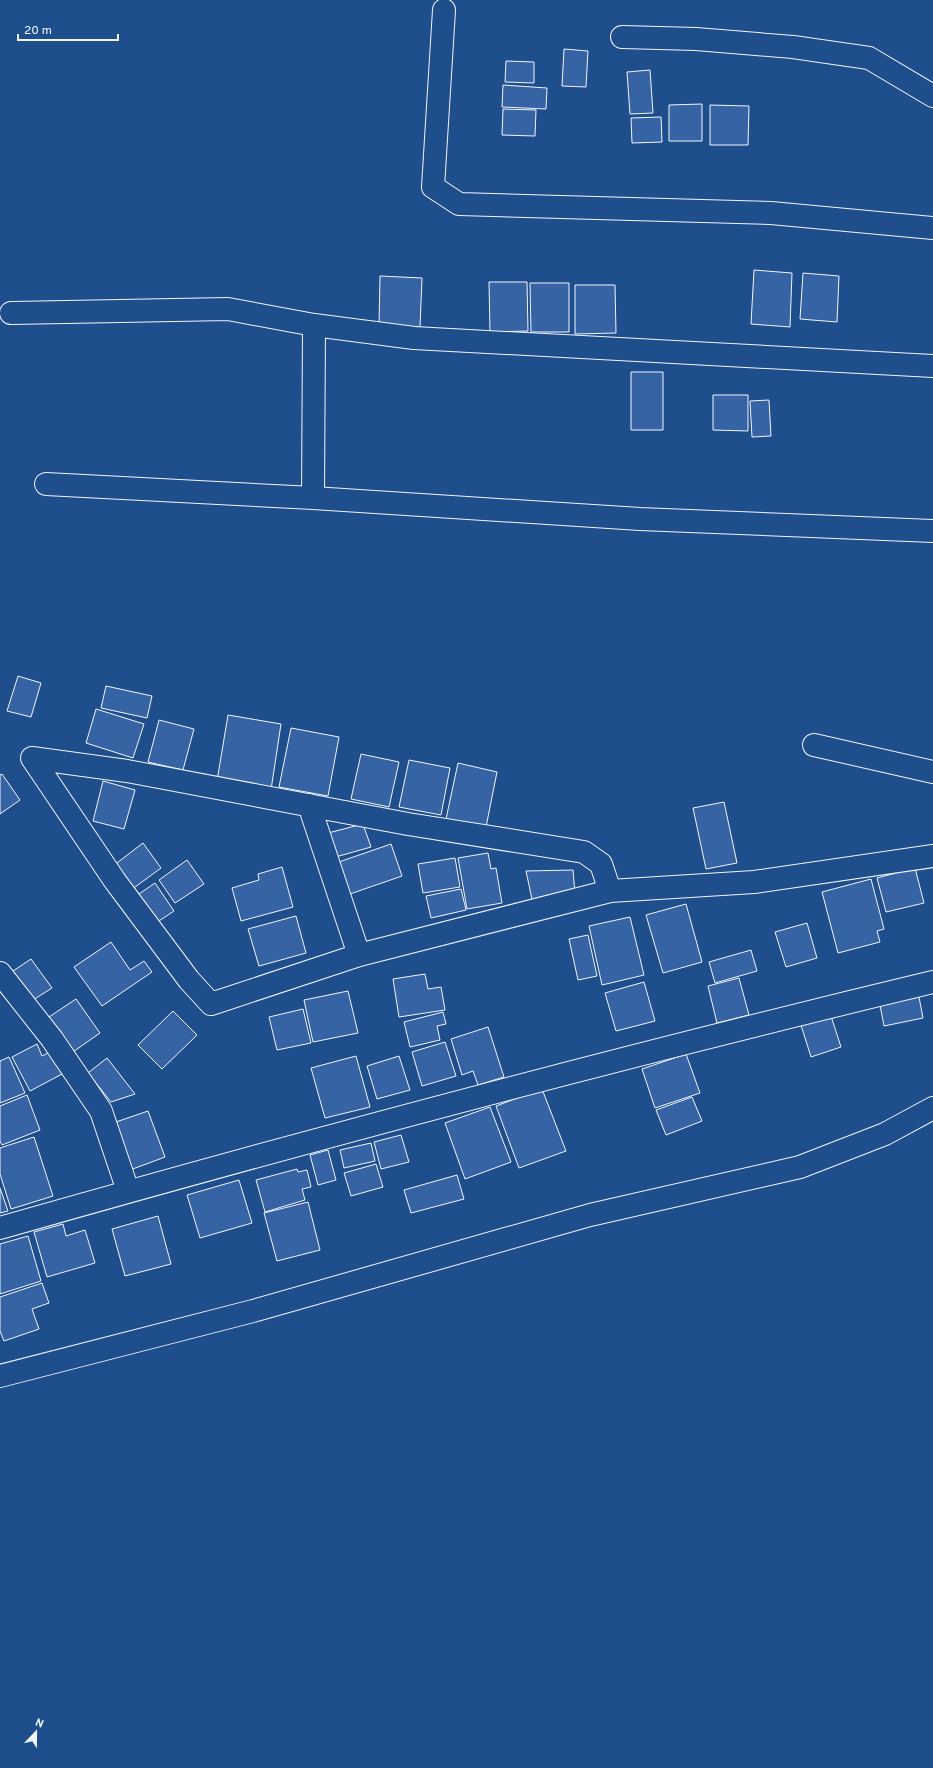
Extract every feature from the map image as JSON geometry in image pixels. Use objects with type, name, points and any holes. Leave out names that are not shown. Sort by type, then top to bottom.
[{"type":"street","points":[[444,10],[432,187],[459,204],[771,213],[933,228]]},
{"type":"street","points":[[622,37],[703,39],[793,48],[868,58],[933,96]]},
{"type":"street","points":[[12,313],[228,309],[314,325],[414,338],[933,366]]},
{"type":"street","points":[[313,498],[314,325]]},
{"type":"street","points":[[46,484],[313,498],[640,519],[933,531]]},
{"type":"street","points":[[814,745],[933,772]]},
{"type":"street","points":[[610,891],[601,864],[584,852],[408,824],[127,771],[32,758],[115,881],[189,980],[211,1004],[359,955],[610,891],[754,882],[933,856]]},
{"type":"street","points":[[309,805],[359,955]]},
{"type":"street","points":[[0,973],[52,1039],[100,1111],[128,1191]]},
{"type":"street","points":[[0,1228],[319,1138],[738,1029],[933,982]]},
{"type":"street","points":[[0,1376],[253,1311],[590,1215],[800,1167],[885,1134],[933,1108]]},
{"type":"building","points":[[564,49],[588,51],[586,87],[562,86]]},
{"type":"building","points":[[506,61],[534,62],[534,83],[505,82]]},
{"type":"building","points":[[650,70],[653,113],[630,114],[627,72]]},
{"type":"building","points":[[503,85],[547,88],[546,109],[502,107]]},
{"type":"building","points":[[702,104],[702,141],[669,141],[669,105]]},
{"type":"building","points":[[710,105],[749,106],[748,145],[710,145]]},
{"type":"building","points":[[503,109],[536,110],[535,136],[502,135]]},
{"type":"building","points":[[661,117],[662,142],[632,143],[631,118]]},
{"type":"building","points":[[754,270],[792,273],[790,327],[751,324]]},
{"type":"building","points":[[803,273],[839,276],[837,322],[800,319]]},
{"type":"building","points":[[380,276],[422,278],[420,327],[379,325]]},
{"type":"building","points":[[489,282],[527,282],[528,331],[490,332]]},
{"type":"building","points":[[530,283],[569,283],[569,332],[531,332]]},
{"type":"building","points":[[575,285],[615,285],[616,333],[575,334]]},
{"type":"building","points":[[631,372],[663,372],[663,430],[631,430]]},
{"type":"building","points":[[713,395],[748,395],[748,431],[713,430]]},
{"type":"building","points":[[769,400],[771,436],[752,437],[750,401]]},
{"type":"building","points":[[18,676],[41,683],[31,717],[7,711]]},
{"type":"building","points":[[106,686],[152,696],[147,718],[101,708]]},
{"type":"building","points":[[96,709],[144,724],[133,758],[86,743]]},
{"type":"building","points":[[228,715],[281,724],[271,790],[217,781]]},
{"type":"building","points":[[159,720],[194,729],[183,770],[148,762]]},
{"type":"building","points":[[291,728],[339,737],[328,796],[279,787]]},
{"type":"building","points":[[361,754],[399,762],[389,807],[351,799]]},
{"type":"building","points":[[409,760],[450,768],[441,815],[399,807]]},
{"type":"building","points":[[458,763],[497,772],[486,827],[446,819]]},
{"type":"building","points":[[2,774],[20,800],[0,814],[0,775]]},
{"type":"building","points":[[103,781],[135,790],[124,829],[93,821]]},
{"type":"building","points":[[724,802],[737,863],[706,869],[693,808]]},
{"type":"building","points":[[363,824],[371,847],[332,858],[328,833]]},
{"type":"building","points":[[143,843],[161,868],[131,890],[113,866]]},
{"type":"building","points":[[391,844],[402,876],[347,895],[336,863]]},
{"type":"building","points":[[488,853],[491,869],[496,868],[502,903],[467,909],[458,858]]},
{"type":"building","points":[[455,858],[460,887],[423,893],[418,864]]},
{"type":"building","points":[[187,860],[204,884],[175,903],[159,880]]},
{"type":"building","points":[[282,867],[293,907],[241,921],[232,888],[259,880],[258,874]]},
{"type":"building","points":[[915,868],[924,903],[886,912],[877,878]]},
{"type":"building","points":[[573,870],[575,894],[533,904],[526,871]]},
{"type":"building","points":[[871,879],[884,929],[877,931],[880,942],[838,953],[822,892]]},
{"type":"building","points":[[155,883],[174,911],[156,923],[136,896]]},
{"type":"building","points":[[461,889],[466,910],[431,918],[426,896]]},
{"type":"building","points":[[686,904],[702,962],[663,973],[646,915]]},
{"type":"building","points":[[296,916],[306,953],[259,966],[248,929]]},
{"type":"building","points":[[630,917],[644,975],[602,985],[589,926]]},
{"type":"building","points":[[807,923],[817,958],[786,967],[775,932]]},
{"type":"building","points":[[588,935],[597,976],[578,980],[569,939]]},
{"type":"building","points":[[111,942],[130,970],[144,961],[152,972],[102,1006],[74,967]]},
{"type":"building","points":[[751,950],[757,971],[715,983],[709,962]]},
{"type":"building","points":[[31,959],[52,988],[33,1000],[13,971]]},
{"type":"building","points":[[425,974],[428,989],[441,987],[445,1010],[399,1017],[393,979]]},
{"type":"building","points":[[739,978],[749,1015],[717,1023],[708,986]]},
{"type":"building","points":[[644,982],[655,1021],[616,1031],[605,993]]},
{"type":"building","points":[[348,991],[358,1033],[313,1042],[304,1000]]},
{"type":"building","points":[[919,997],[923,1018],[884,1026],[880,1005]]},
{"type":"building","points":[[76,999],[100,1033],[70,1054],[46,1019]]},
{"type":"building","points":[[303,1009],[311,1043],[277,1050],[269,1017]]},
{"type":"building","points":[[173,1011],[197,1035],[162,1069],[138,1045]]},
{"type":"building","points":[[443,1012],[446,1024],[437,1026],[440,1040],[410,1047],[404,1022]]},
{"type":"building","points":[[830,1013],[841,1047],[811,1057],[800,1022]]},
{"type":"building","points":[[488,1027],[504,1077],[478,1085],[473,1071],[462,1075],[451,1039]]},
{"type":"building","points":[[445,1042],[456,1076],[422,1086],[412,1052]]},
{"type":"building","points":[[37,1044],[42,1056],[52,1051],[64,1073],[30,1091],[12,1057]]},
{"type":"building","points":[[686,1054],[700,1093],[655,1108],[642,1069]]},
{"type":"building","points":[[356,1056],[370,1107],[325,1118],[311,1068]]},
{"type":"building","points":[[399,1056],[410,1090],[377,1099],[367,1066]]},
{"type":"building","points":[[9,1057],[25,1093],[0,1103],[0,1061]]},
{"type":"building","points":[[107,1058],[135,1094],[111,1102],[88,1073]]},
{"type":"building","points":[[542,1089],[566,1151],[519,1168],[496,1106]]},
{"type":"building","points":[[27,1095],[40,1130],[2,1145],[0,1141],[0,1106]]},
{"type":"building","points":[[692,1097],[702,1121],[666,1135],[656,1110]]},
{"type":"building","points":[[490,1107],[511,1162],[465,1179],[445,1123]]},
{"type":"building","points":[[148,1111],[165,1157],[130,1170],[113,1123]]},
{"type":"building","points":[[401,1135],[409,1162],[381,1169],[374,1142]]},
{"type":"building","points":[[34,1137],[53,1196],[11,1209],[0,1174],[0,1148]]},
{"type":"building","points":[[371,1143],[375,1161],[344,1168],[340,1150]]},
{"type":"building","points":[[328,1150],[336,1180],[318,1185],[310,1155]]},
{"type":"building","points":[[376,1164],[383,1187],[351,1196],[344,1173]]},
{"type":"building","points":[[297,1169],[298,1172],[307,1170],[311,1187],[302,1189],[305,1200],[265,1212],[256,1180]]},
{"type":"building","points":[[457,1175],[464,1199],[411,1213],[404,1190]]},
{"type":"building","points":[[239,1180],[252,1223],[200,1238],[187,1195]]},
{"type":"building","points":[[0,1188],[8,1211],[0,1213]]},
{"type":"building","points":[[308,1202],[320,1250],[277,1261],[264,1213]]},
{"type":"building","points":[[158,1216],[171,1264],[125,1276],[112,1229]]},
{"type":"building","points":[[63,1224],[66,1236],[85,1230],[95,1263],[47,1277],[34,1232]]},
{"type":"building","points":[[28,1236],[41,1281],[0,1294],[0,1244]]},
{"type":"building","points":[[42,1283],[49,1303],[32,1309],[39,1329],[4,1341],[0,1331],[0,1297]]}]
